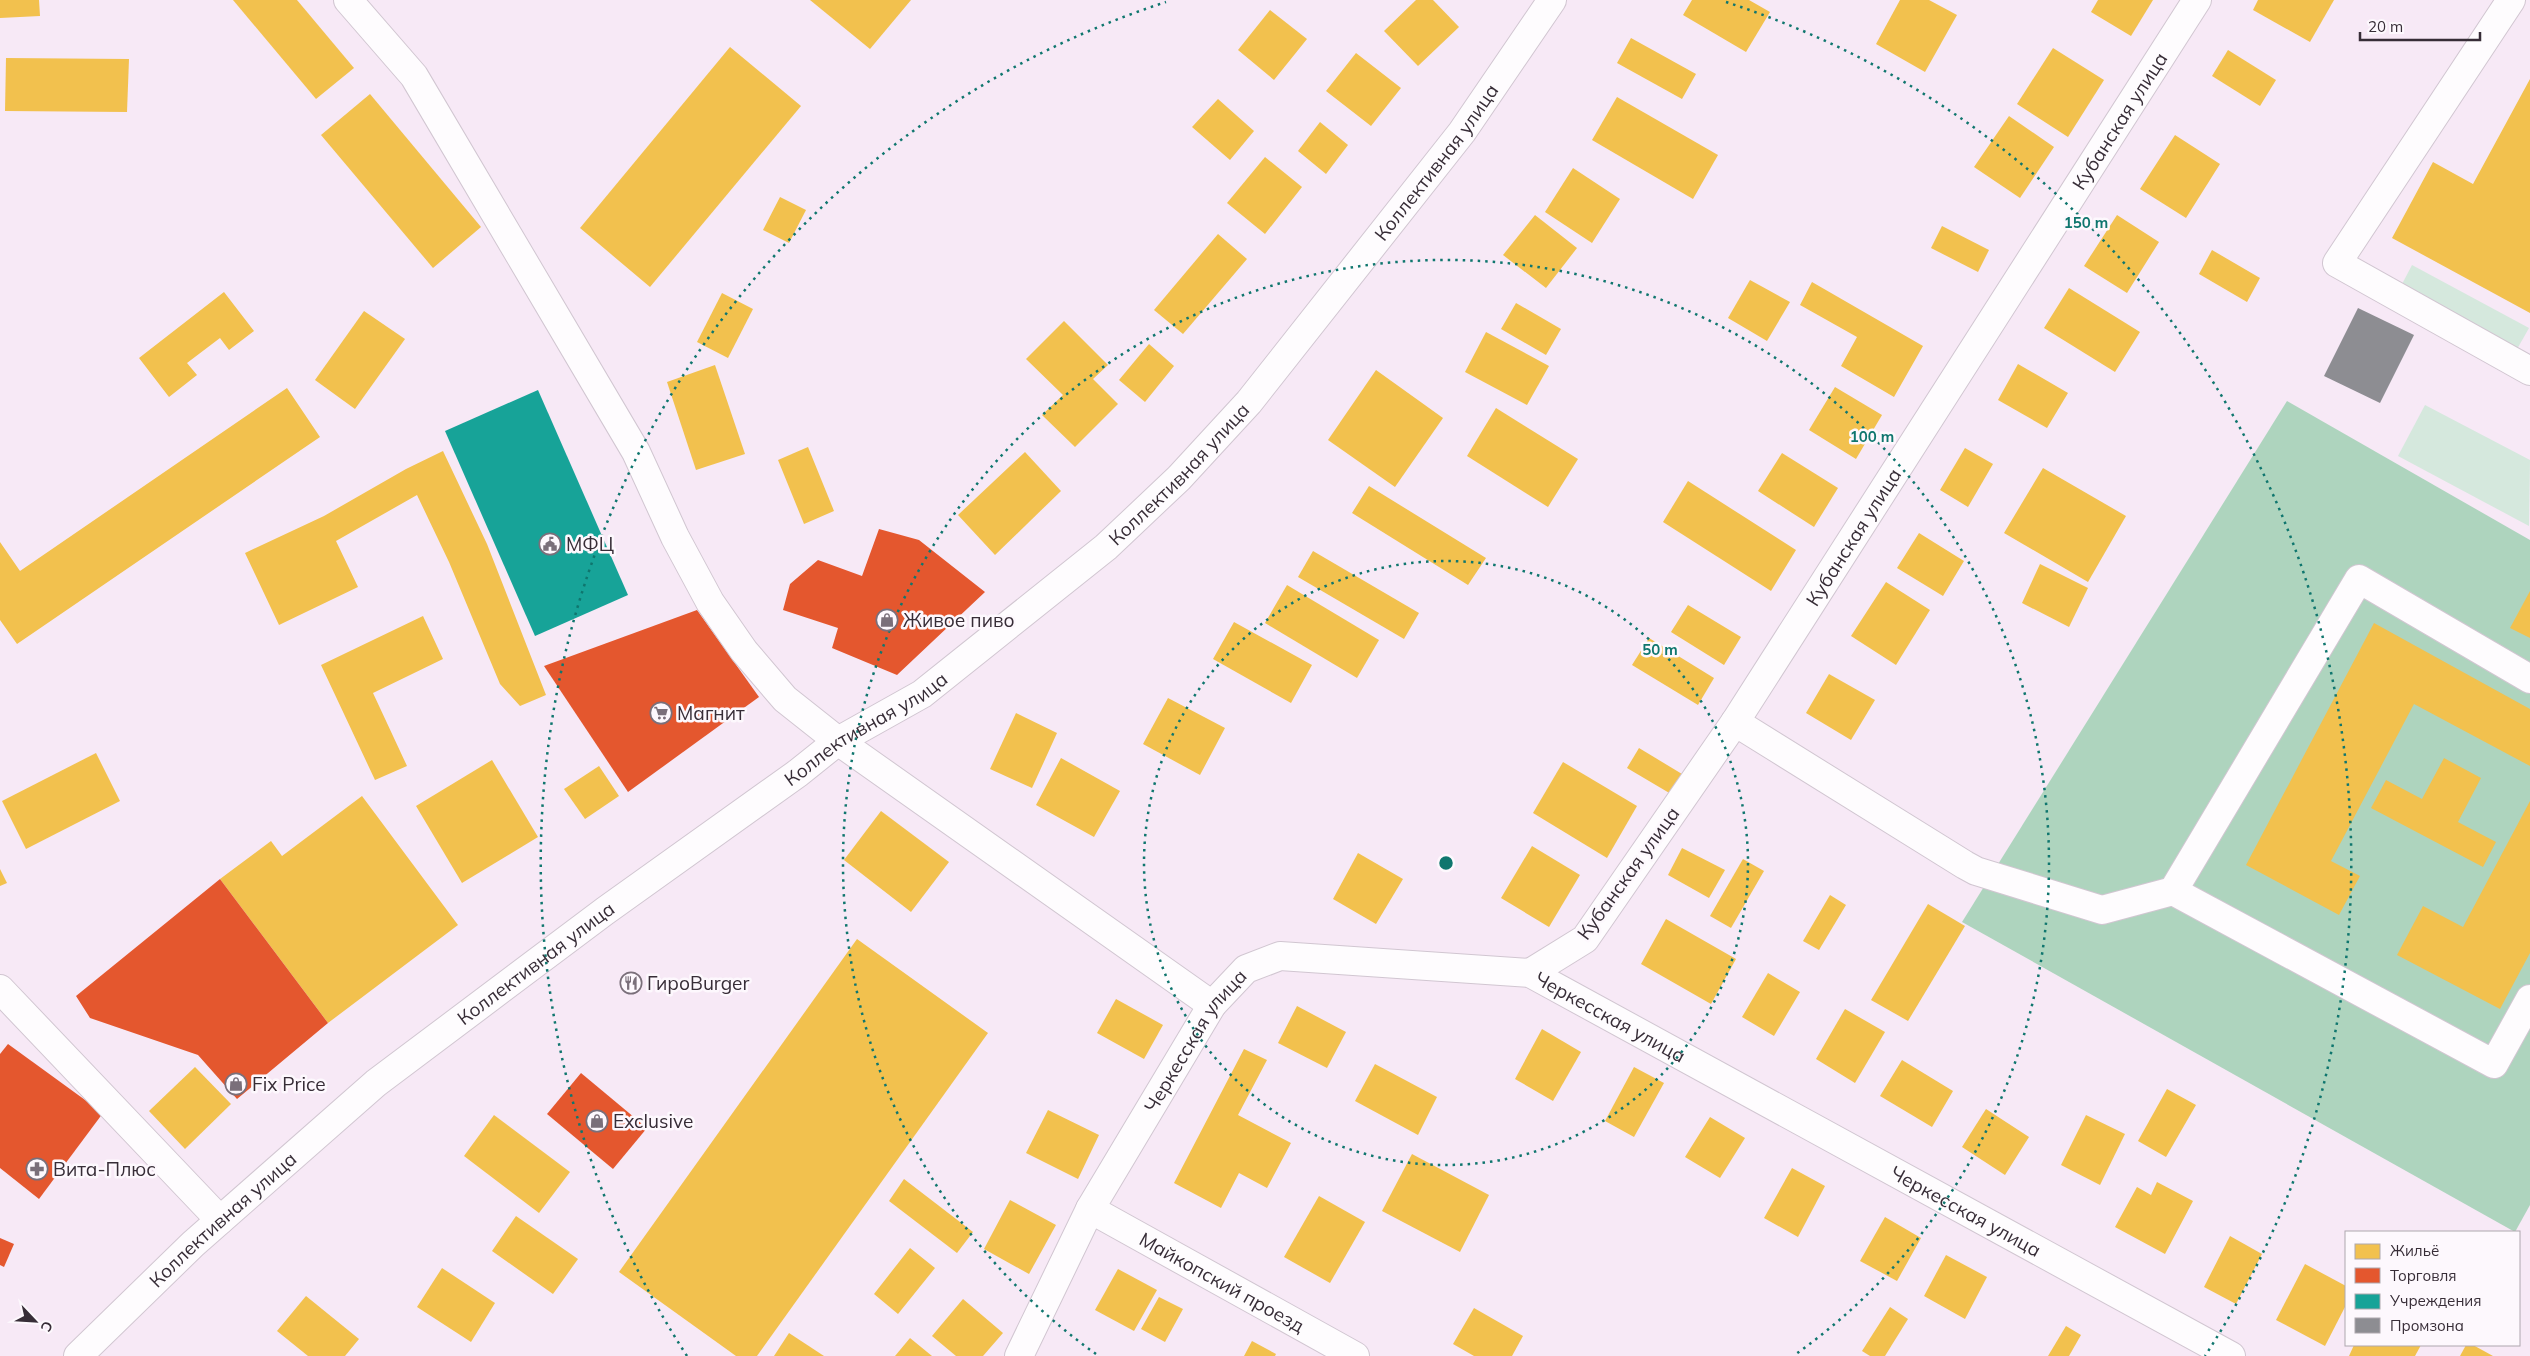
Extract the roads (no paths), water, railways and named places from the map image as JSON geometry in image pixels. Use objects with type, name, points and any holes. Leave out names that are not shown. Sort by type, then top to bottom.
[{"type":"street","points":[[348,0],[414,76],[636,452],[674,537],[710,602],[744,650],[785,699],[838,741],[1212,1004]]},
{"type":"street","name":"Коллективная улица","points":[[78,1356],[220,1220],[376,1083],[605,911],[798,773],[838,741],[922,694],[1106,547],[1179,478],[1249,402],[1462,132],[1552,0]]},
{"type":"street","name":"Кубанская улица","points":[[1530,973],[1585,939],[1735,722],[2197,0]]},
{"type":"street","points":[[2511,0],[2337,263],[2530,371]]},
{"type":"street","points":[[2173,891],[2359,579],[2530,679]]},
{"type":"street","points":[[1735,722],[1976,871],[2102,910],[2173,891],[2494,1064],[2530,999]]},
{"type":"street","name":"Черкесская улица","points":[[1019,1356],[1090,1210],[1212,1004],[1246,969],[1280,956],[1530,973],[2231,1356]]},
{"type":"street","points":[[0,990],[220,1220]]},
{"type":"street","name":"Майкопский проезд","points":[[1090,1210],[1355,1356]]},
{"type":"place","name":"МФЦ","points":[[550,544]]},
{"type":"place","name":"Живое пиво","points":[[887,620]]},
{"type":"place","name":"Магнит","points":[[661,713]]},
{"type":"place","name":"ГироBurger","points":[[631,983]]},
{"type":"place","name":"Fix Price","points":[[236,1084]]},
{"type":"place","name":"Exclusive","points":[[597,1121]]},
{"type":"place","name":"Вита-Плюс","points":[[37,1169]]}]
